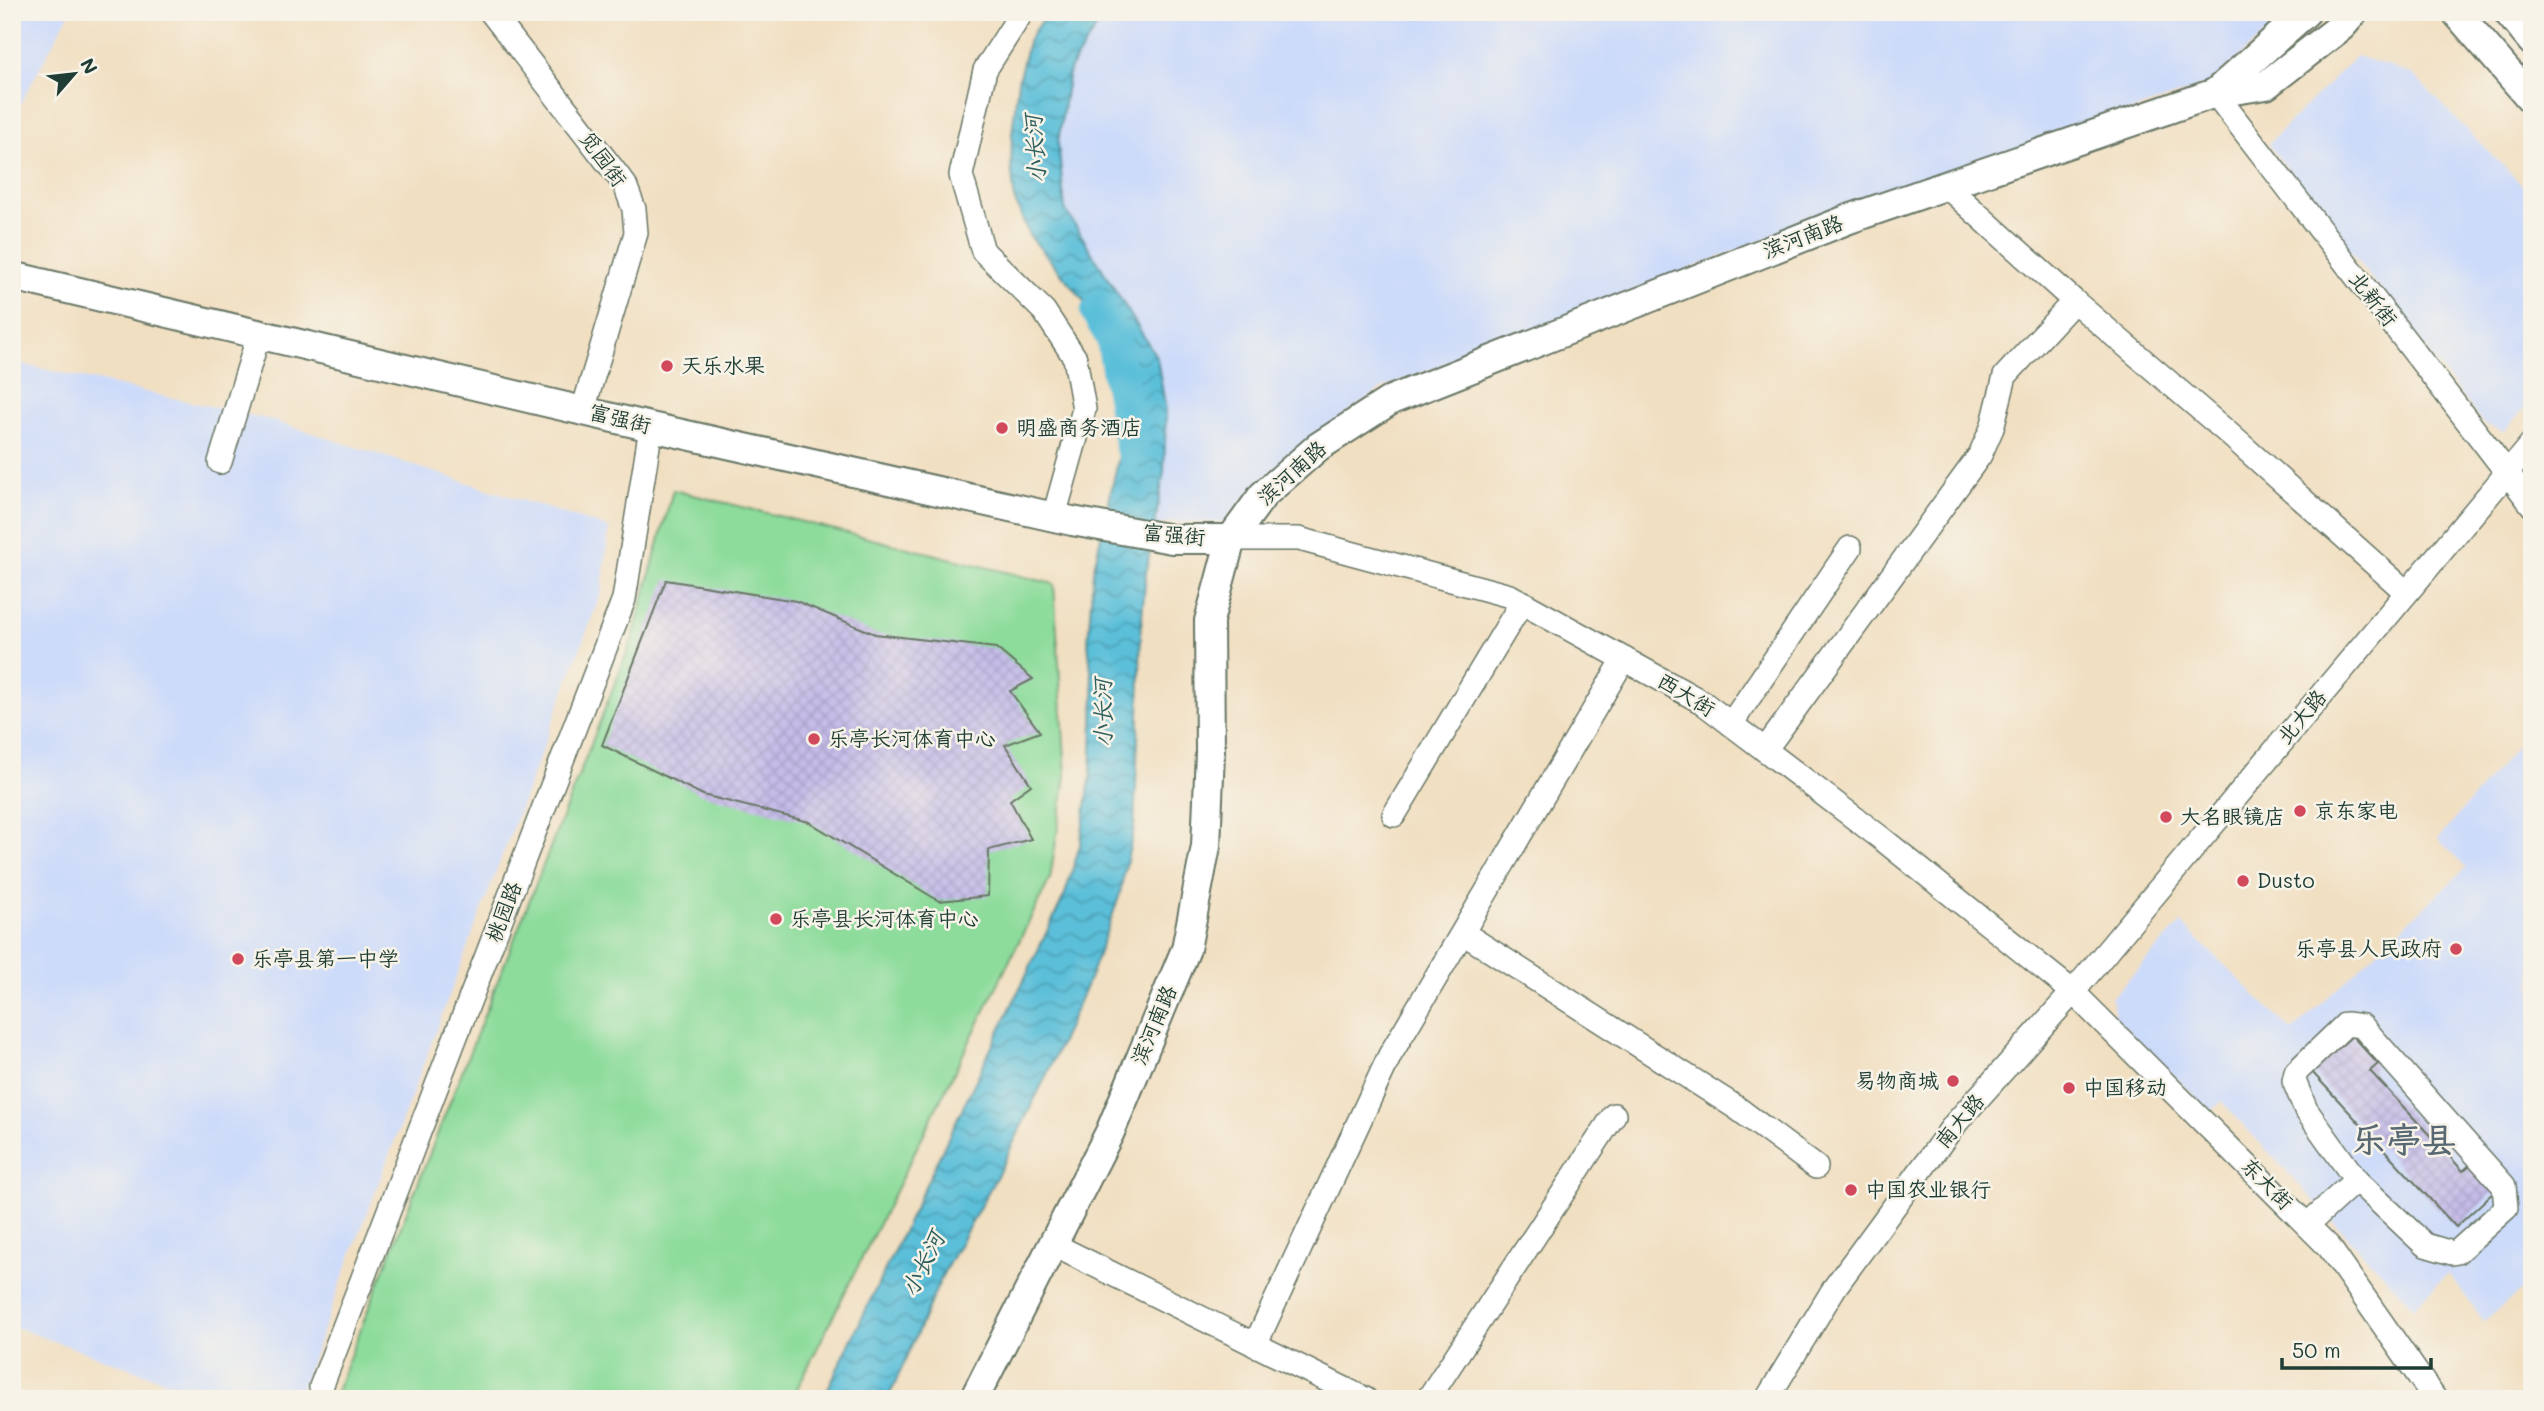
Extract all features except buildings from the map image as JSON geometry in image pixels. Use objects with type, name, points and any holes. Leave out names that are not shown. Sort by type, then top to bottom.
[{"type":"main road","name":"滨河南路","points":[[2214,93],[2306,12]]},
{"type":"main road","name":"滨河南路","points":[[974,1399],[1110,1132],[1186,949],[1206,846],[1210,752],[1209,621],[1231,539],[1263,495],[1309,455],[1391,400],[1849,219],[2214,93],[2266,85],[2342,26],[2354,12]]},
{"type":"main road","points":[[2456,12],[2532,100]]},
{"type":"main road","points":[[2508,12],[2532,41]]},
{"type":"main road","name":"富强街","points":[[12,276],[651,427],[1063,519],[1172,539],[1231,539]]},
{"type":"street","name":"觅园街","points":[[491,12],[625,185],[634,209],[636,233],[583,410]]},
{"type":"street","points":[[1022,12],[985,70],[961,175],[983,251],[1044,311],[1075,358],[1084,409],[1063,519]]},
{"type":"street","name":"北新街","points":[[2214,93],[2532,505]]},
{"type":"street","points":[[1946,186],[2406,592]]},
{"type":"street","points":[[1765,750],[1980,455],[1993,428],[2006,376],[2074,301]]},
{"type":"street","points":[[220,462],[258,334]]},
{"type":"street","name":"桃园路","points":[[320,1387],[624,599],[651,427]]},
{"type":"street","name":"北大路","points":[[2073,992],[2532,443]]},
{"type":"street","name":"西大街","points":[[1231,539],[1299,539],[1510,596],[1522,602],[1702,702],[1881,838],[2073,992]]},
{"type":"street","points":[[1731,724],[1850,548]]},
{"type":"street","points":[[1394,816],[1522,602]]},
{"type":"street","points":[[1255,1345],[1390,1055],[1624,659]]},
{"type":"street","points":[[1462,933],[1737,1108],[1816,1167]]},
{"type":"street","name":"东大街","points":[[2073,992],[2329,1247],[2435,1399]]},
{"type":"street","name":"南大路","points":[[1766,1399],[1835,1287],[1954,1125],[2073,992]]},
{"type":"street","points":[[2346,1024],[2362,1026],[2504,1186],[2506,1208],[2457,1252],[2452,1253],[2425,1245],[2357,1180],[2306,1110],[2294,1081],[2296,1072],[2346,1024]]},
{"type":"street","points":[[1427,1399],[1614,1115]]},
{"type":"street","points":[[2308,1224],[2357,1180]]},
{"type":"street","points":[[1052,1244],[1355,1396]]},
{"type":"shaded area","points":[[12,12],[70,12],[12,119]]},
{"type":"shaded area","points":[[1106,12],[2289,12],[2208,85],[1845,208],[1383,388],[1309,438],[1255,486],[1226,522],[1170,522],[1154,527],[1164,472],[1103,272],[1065,209],[1058,143],[1069,70]]},
{"type":"shaded area","points":[[2356,56],[2412,74],[2532,195],[2532,400],[2504,432],[2483,424],[2268,144]]},
{"type":"shaded area","name":"乐亭县第一中学","points":[[12,362],[271,420],[609,528],[602,591],[297,1399],[198,1399],[185,1388],[12,1326]]},
{"type":"shaded area","name":"乐亭县人民政府","points":[[2532,728],[2532,1282],[2484,1321],[2448,1273],[2413,1307],[2221,1101],[2211,1112],[2116,1019],[2111,998],[2181,923],[2292,1031],[2467,867],[2438,839]]},
{"type":"green space","name":"乐亭县长河体育中心","points":[[673,490],[1054,584],[1066,776],[1050,879],[792,1399],[333,1399],[632,640]]},
{"type":"water","points":[[1047,12],[1106,12],[1069,70],[1058,143],[1065,209],[1157,358],[1166,411],[1164,472],[1146,573],[1141,627],[1134,828],[1119,897],[1090,977],[999,1172],[943,1274],[887,1399],[823,1399],[1065,894],[1080,845],[1091,774],[1094,696],[1088,643],[1093,572],[1121,447],[1125,393],[1116,354],[1098,317],[1029,235],[1015,201],[1011,166],[1018,81],[1029,39]]},
{"type":"waterway","name":"小长河","points":[[1098,312],[1113,337],[1133,450]]},
{"type":"place","name":"天乐水果","points":[[667,366]]},
{"type":"place","name":"明盛商务酒店","points":[[1002,428]]},
{"type":"place","name":"乐亭长河体育中心","points":[[814,739]]},
{"type":"place","name":"京东家电","points":[[2300,811]]},
{"type":"place","name":"大名眼镜店","points":[[2166,817]]},
{"type":"place","name":"Dusto","points":[[2243,881]]},
{"type":"place","name":"乐亭县长河体育中心","points":[[776,919]]},
{"type":"place","name":"乐亭县人民政府","points":[[2456,949]]},
{"type":"place","name":"乐亭县第一中学","points":[[238,959]]},
{"type":"place","name":"易物商城","points":[[1953,1081]]},
{"type":"place","name":"中国移动","points":[[2069,1088]]},
{"type":"place","name":"中国农业银行","points":[[1851,1190]]},
{"type":"district","name":"乐亭县","points":[[2404,1140]]}]
